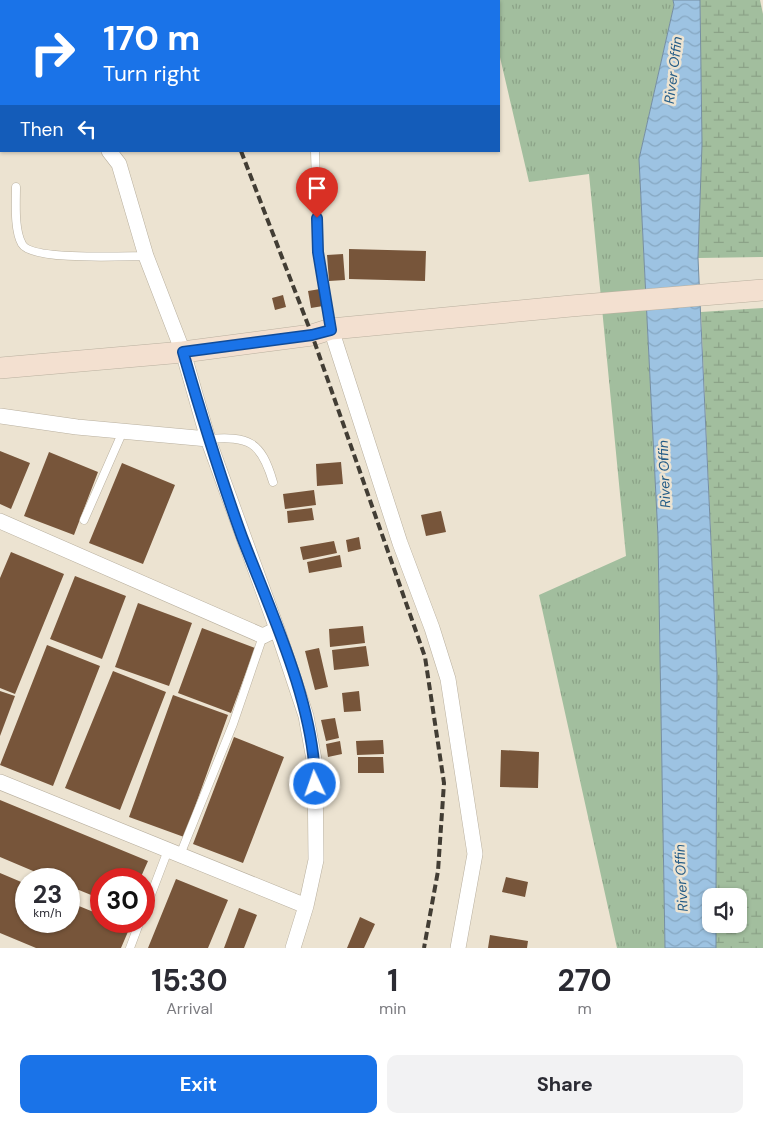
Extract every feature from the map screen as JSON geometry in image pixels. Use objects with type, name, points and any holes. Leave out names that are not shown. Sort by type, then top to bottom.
[{"type":"street","points":[[110,152],[119,164],[146,256],[183,352],[208,439],[278,629],[306,716],[315,765],[316,860],[306,906],[293,948]]},
{"type":"street","points":[[0,368],[183,352],[312,335],[331,330],[571,306],[755,291]]},
{"type":"street","points":[[331,330],[400,544],[432,628],[448,680],[475,854],[458,948]]},
{"type":"street","points":[[0,416],[208,439]]},
{"type":"street","points":[[0,522],[263,636],[278,629]]},
{"type":"street","points":[[0,782],[306,906]]},
{"type":"lane","points":[[315,152],[318,252],[331,330]]},
{"type":"lane","points":[[16,187],[16,218],[22,244],[29,251],[76,257],[146,256]]},
{"type":"lane","points":[[84,520],[123,431]]},
{"type":"lane","points":[[208,439],[236,437],[250,443],[268,464],[273,482]]},
{"type":"lane","points":[[155,890],[233,724],[263,636]]},
{"type":"lane","points":[[130,948],[136,933]]},
{"type":"green space","points":[[500,0],[673,0],[674,5],[639,159],[658,537],[665,948],[617,948],[539,595],[626,556],[589,174],[529,182],[500,57]]},
{"type":"green space","points":[[700,0],[760,0],[763,14],[763,257],[698,258],[702,144]]},
{"type":"green space","points":[[763,308],[763,948],[716,948],[716,933],[747,933],[747,888],[716,888],[717,673],[701,312]]},
{"type":"water","name":"River Offin","points":[[673,0],[700,0],[702,144],[698,258],[717,673],[716,888],[702,888],[702,933],[716,933],[716,948],[665,948],[658,537],[639,159],[674,5]]},
{"type":"building","points":[[349,249],[426,251],[425,281],[349,279]]},
{"type":"building","points":[[343,254],[345,280],[329,281],[327,255]]},
{"type":"building","points":[[320,289],[323,306],[311,308],[308,291]]},
{"type":"building","points":[[283,295],[286,307],[275,310],[272,298]]},
{"type":"building","points":[[0,451],[30,463],[11,509],[0,504]]},
{"type":"building","points":[[49,452],[98,472],[74,535],[24,516]]},
{"type":"building","points":[[341,462],[343,484],[317,486],[316,464]]},
{"type":"building","points":[[122,463],[175,485],[143,564],[89,543]]},
{"type":"building","points":[[314,490],[316,505],[285,509],[283,494]]},
{"type":"building","points":[[312,508],[314,520],[288,523],[287,511]]},
{"type":"building","points":[[441,511],[446,532],[426,536],[421,515]]},
{"type":"building","points":[[359,537],[361,549],[348,552],[346,540]]},
{"type":"building","points":[[334,541],[337,553],[303,560],[300,547]]},
{"type":"building","points":[[11,552],[64,574],[15,694],[0,688],[0,578]]},
{"type":"building","points":[[340,555],[342,567],[309,573],[307,562]]},
{"type":"building","points":[[75,576],[126,596],[102,659],[50,639]]},
{"type":"building","points":[[138,603],[192,623],[169,686],[115,667]]},
{"type":"building","points":[[363,626],[365,643],[330,647],[329,629]]},
{"type":"building","points":[[202,628],[255,648],[231,713],[178,693]]},
{"type":"building","points":[[47,645],[100,666],[53,786],[0,765]]},
{"type":"building","points":[[366,646],[369,666],[334,670],[332,650]]},
{"type":"building","points":[[319,648],[328,687],[315,690],[305,651]]},
{"type":"building","points":[[113,671],[166,692],[120,810],[65,788]]},
{"type":"building","points":[[0,691],[15,696],[0,736]]},
{"type":"building","points":[[359,691],[361,711],[344,712],[342,693]]},
{"type":"building","points":[[173,695],[228,715],[184,837],[129,817]]},
{"type":"building","points":[[335,718],[339,738],[326,741],[321,720]]},
{"type":"building","points":[[234,737],[284,757],[243,863],[193,844]]},
{"type":"building","points":[[383,740],[384,754],[357,755],[356,741]]},
{"type":"building","points":[[340,741],[342,754],[328,757],[326,744]]},
{"type":"building","points":[[501,750],[539,752],[538,788],[500,787]]},
{"type":"building","points":[[358,757],[383,757],[384,773],[358,773]]},
{"type":"building","points":[[0,800],[148,861],[145,868],[90,868],[90,895],[80,890],[80,868],[26,868],[0,857]]},
{"type":"building","points":[[0,873],[15,879],[15,933],[80,933],[80,906],[90,911],[90,933],[127,933],[121,948],[36,948],[0,933]]},
{"type":"building","points":[[506,877],[528,882],[525,897],[502,892]]},
{"type":"building","points":[[176,879],[228,900],[208,948],[148,948]]},
{"type":"building","points":[[239,908],[257,915],[244,948],[224,948]]},
{"type":"building","points":[[360,917],[375,924],[364,948],[347,948]]},
{"type":"building","points":[[490,935],[528,941],[527,948],[488,948]]},
{"type":"railway","points":[[241,152],[312,335],[425,657],[444,783],[438,871],[424,948]]},
{"type":"route","points":[[315,784],[315,765],[306,716],[278,629],[208,439],[183,352],[312,335],[331,330],[318,252],[317,218]]}]
